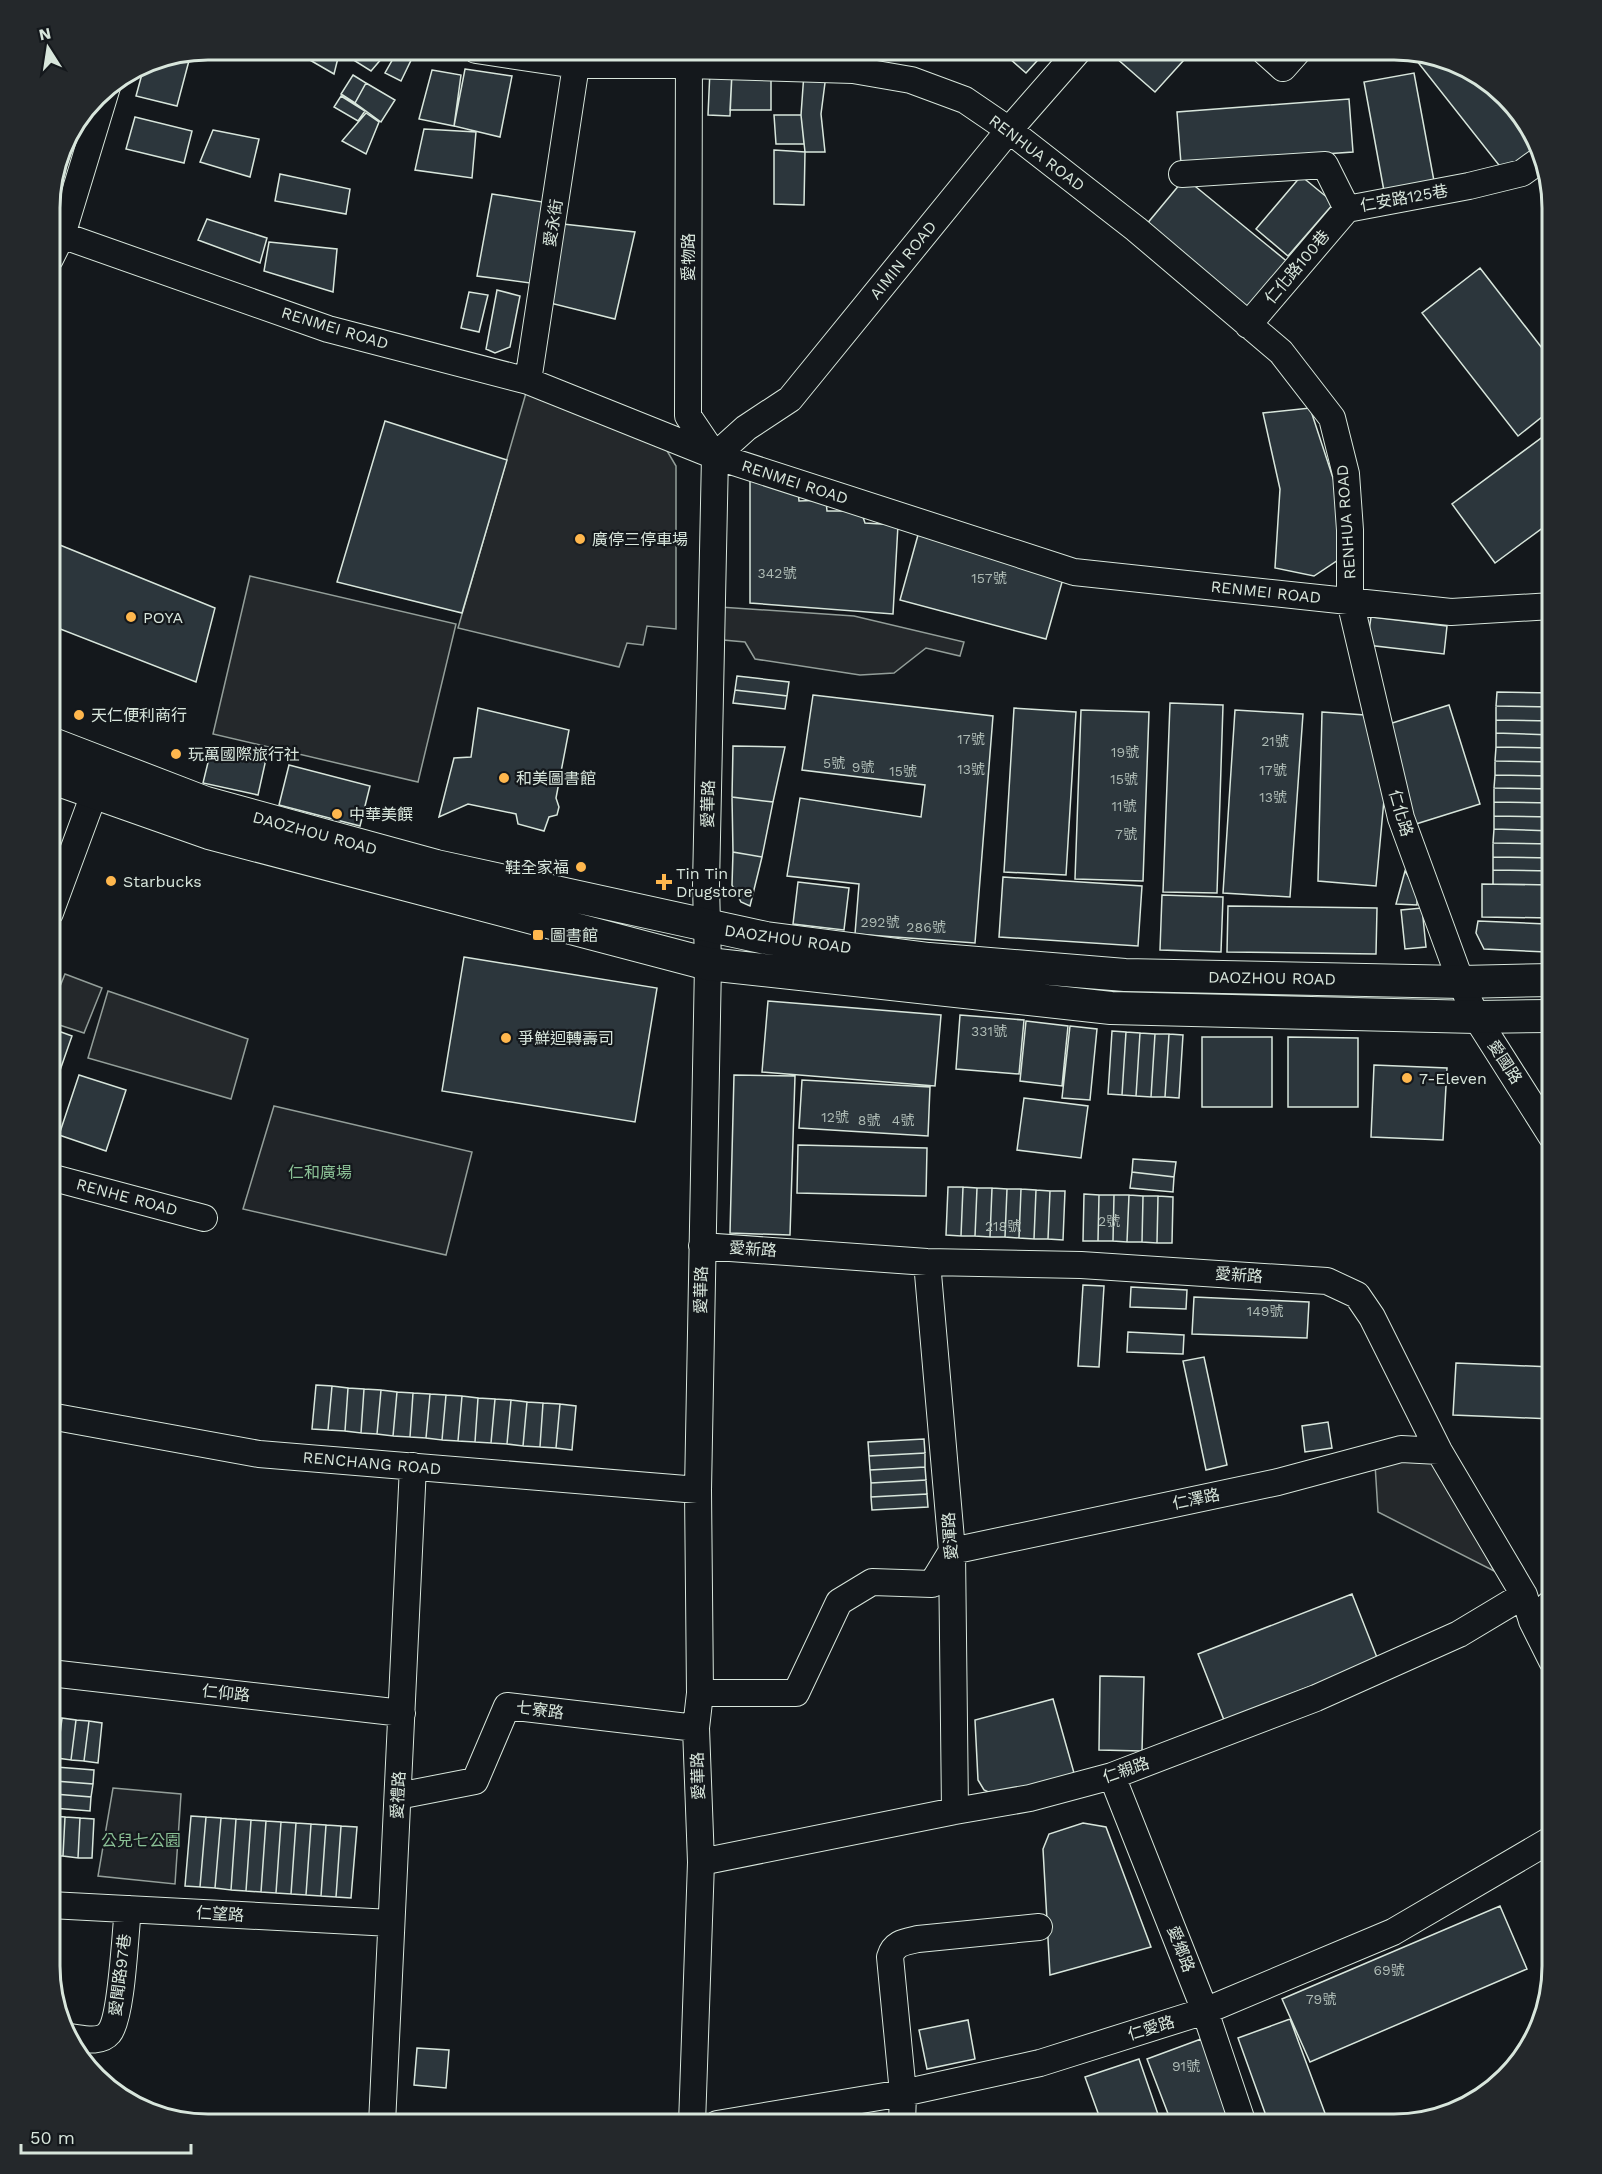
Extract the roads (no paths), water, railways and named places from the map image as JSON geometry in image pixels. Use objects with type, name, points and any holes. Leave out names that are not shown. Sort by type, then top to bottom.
[{"type":"main road","name":"DAOZHOU ROAD","points":[[60,747],[206,803],[436,866],[707,927],[766,938],[929,959],[1125,975],[1461,982],[1542,980]]},
{"type":"main road","name":"DAOZHOU ROAD","points":[[60,781],[209,834],[708,964],[1111,1008],[1476,1017],[1542,1016]]},
{"type":"street","name":"RENHUA ROAD","points":[[543,60],[576,65],[646,60]]},
{"type":"street","name":"愛物路","points":[[688,60],[688,416],[715,456]]},
{"type":"street","name":"RENHUA ROAD","points":[[726,60],[853,70],[910,80],[965,100],[1009,130],[1136,229],[1281,352],[1332,418],[1346,474],[1350,530],[1350,601]]},
{"type":"street","name":"AIMIN ROAD","points":[[715,456],[746,428],[790,399],[1009,130],[1070,60]]},
{"type":"street","points":[[1274,60],[1283,68],[1290,60]]},
{"type":"street","name":"愛永街","points":[[528,381],[576,65]]},
{"type":"street","points":[[60,221],[99,108]]},
{"type":"street","name":"仁安路125巷","points":[[1182,174],[1325,165],[1347,208],[1469,186],[1522,173],[1535,164]]},
{"type":"street","name":"仁化路100巷","points":[[1248,325],[1347,208]]},
{"type":"street","name":"RENMEI ROAD","points":[[60,234],[328,329],[528,381],[715,456],[1074,572],[1451,612],[1542,607]]},
{"type":"street","name":"愛華路","points":[[692,2114],[701,1862],[696,1728],[700,1693],[698,1490],[708,964],[706,873],[715,456]]},
{"type":"street","name":"仁化路","points":[[1350,601],[1401,818],[1476,1017]]},
{"type":"street","points":[[60,886],[94,794]]},
{"type":"street","name":"愛國路","points":[[1476,1017],[1542,1121]]},
{"type":"street","name":"RENHE ROAD","points":[[60,1180],[204,1218]]},
{"type":"street","name":"愛新路","points":[[702,1246],[927,1262],[1081,1265],[1328,1281],[1357,1295],[1372,1317],[1439,1451],[1524,1595],[1532,1621],[1542,1641]]},
{"type":"street","name":"愛渾路","points":[[927,1262],[952,1551],[955,1811]]},
{"type":"street","name":"RENCHANG ROAD","points":[[60,1418],[259,1454],[698,1490]]},
{"type":"street","name":"仁澤路","points":[[952,1551],[1278,1482],[1401,1449],[1439,1451]]},
{"type":"street","name":"愛禮路","points":[[382,2114],[413,1466]]},
{"type":"street","points":[[700,1693],[796,1693],[839,1602],[872,1582],[932,1584],[952,1551]]},
{"type":"street","name":"仁親路","points":[[701,1862],[1030,1798],[1112,1776],[1336,1689],[1459,1634],[1524,1595]]},
{"type":"street","points":[[1532,1621],[1542,1612]]},
{"type":"street","name":"仁仰路","points":[[60,1674],[402,1713]]},
{"type":"street","name":"七寮路","points":[[398,1796],[475,1781],[507,1706],[696,1728]]},
{"type":"street","name":"愛鄉路","points":[[1112,1776],[1205,2011],[1241,2114]]},
{"type":"street","name":"仁愛路","points":[[777,2114],[903,2093],[1040,2063],[1205,2011],[1393,1932],[1542,1845]]},
{"type":"street","name":"仁望路","points":[[60,1906],[391,1923]]},
{"type":"street","name":"愛聞路97巷","points":[[79,2038],[99,2040],[109,2034],[117,2017],[128,1909]]},
{"type":"street","points":[[902,2114],[903,2093],[890,1958],[892,1949],[900,1942],[918,1939],[1039,1927]]},
{"type":"place","name":"廣停三停車場","points":[[580,539]]},
{"type":"place","name":"POYA","points":[[131,617]]},
{"type":"place","name":"天仁便利商行","points":[[79,715]]},
{"type":"place","name":"玩萬國際旅行社","points":[[176,754]]},
{"type":"place","name":"和美圖書館","points":[[504,778]]},
{"type":"place","name":"中華美饌","points":[[337,814]]},
{"type":"place","name":"鞋全家福","points":[[581,867]]},
{"type":"place","name":"Starbucks","points":[[111,881]]},
{"type":"place","name":"Tin Tin Drugstore","points":[[664,882]]},
{"type":"place","name":"圖書館","points":[[538,935]]},
{"type":"place","name":"爭鮮迴轉壽司","points":[[506,1038]]},
{"type":"place","name":"7-Eleven","points":[[1407,1078]]},
{"type":"park label","name":"仁和廣場","points":[[320,1172]]},
{"type":"park label","name":"公兒七公園","points":[[141,1840]]}]
